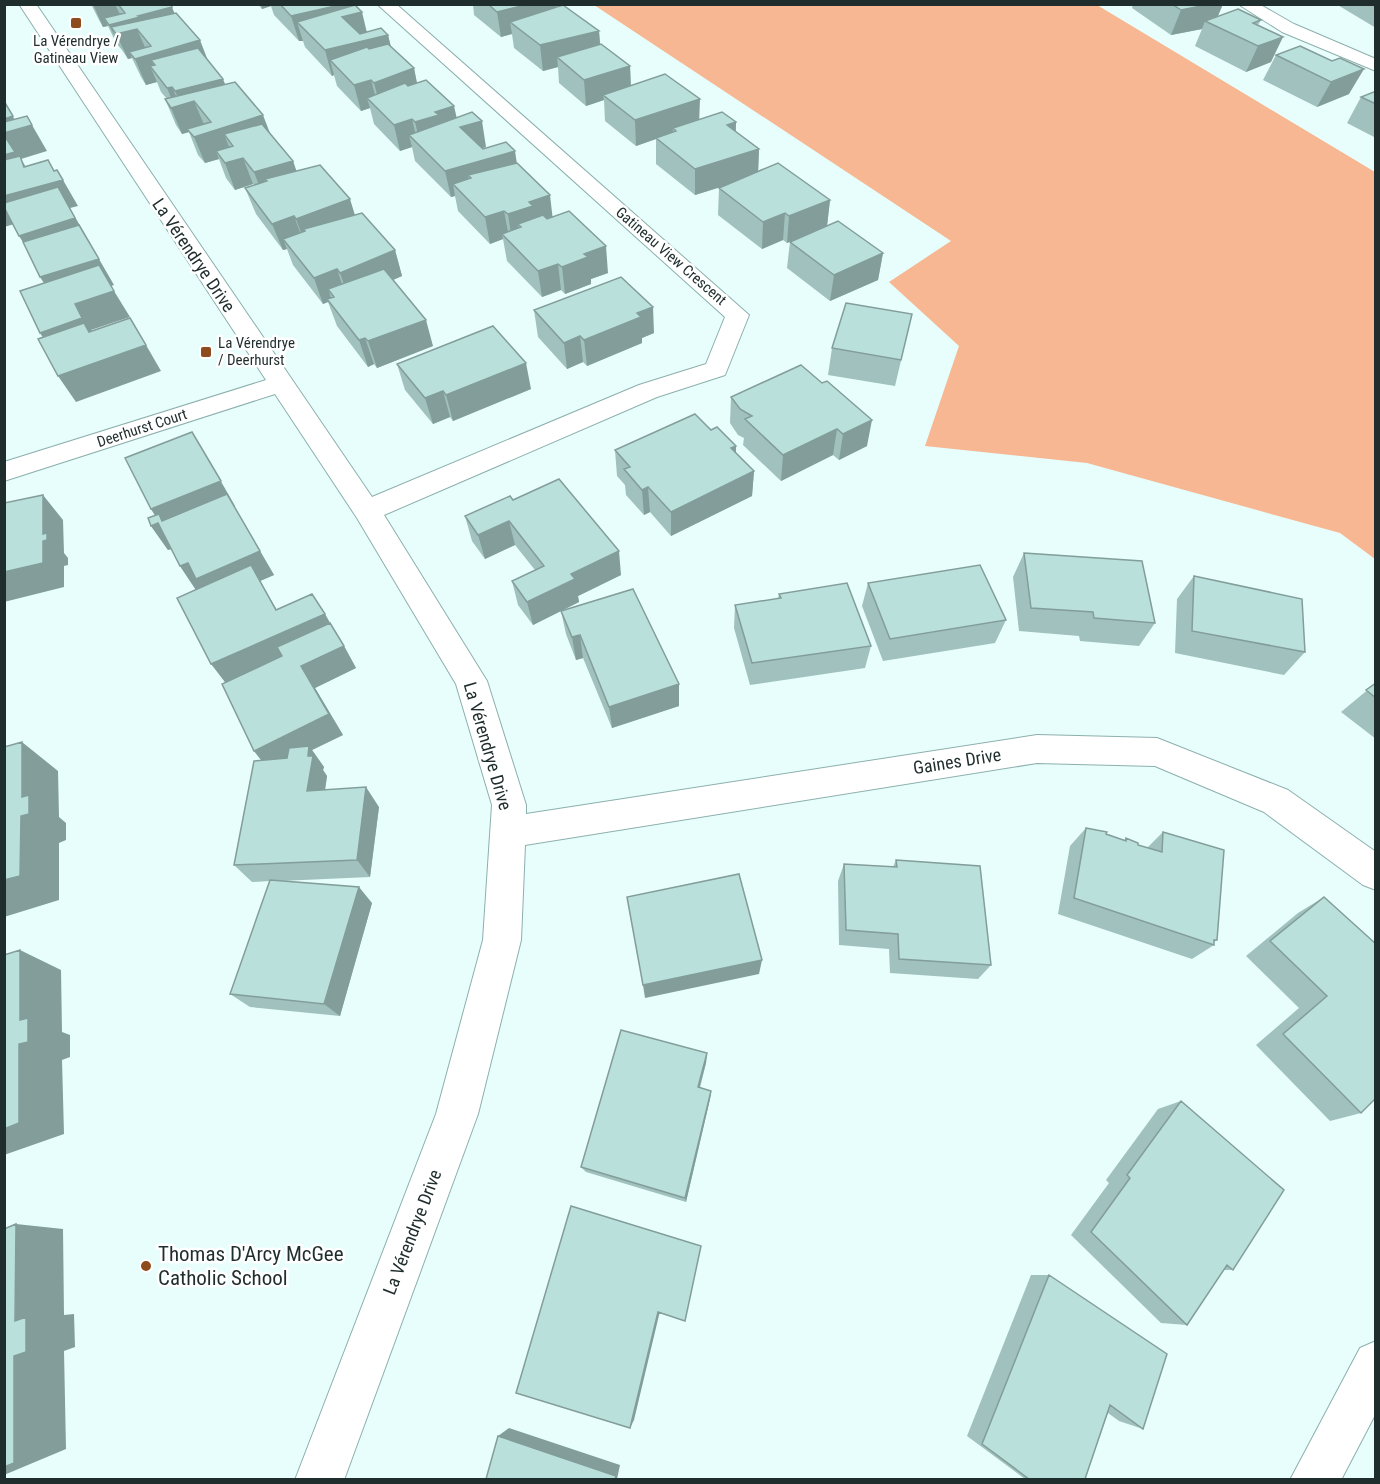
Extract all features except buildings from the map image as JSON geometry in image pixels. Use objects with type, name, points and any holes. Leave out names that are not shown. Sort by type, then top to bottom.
[{"type":"street","name":"La Vérendrye Drive","points":[[27,4],[367,511],[471,681],[509,805],[502,940],[457,1114],[319,1479]]},
{"type":"street","name":"Gatineau View Crescent","points":[[367,511],[648,391],[716,369],[737,315],[385,4]]},
{"type":"street","points":[[1246,4],[1288,28],[1376,66]]},
{"type":"street","name":"Deerhurst Court","points":[[4,472],[280,384]]},
{"type":"street","name":"Gaines Drive","points":[[509,832],[1037,749],[1157,752],[1276,801],[1376,873]]},
{"type":"street","points":[[1314,1479],[1376,1364]]},
{"type":"shaded area","points":[[594,5],[1097,5],[1375,172],[1375,559],[1340,533],[1087,463],[925,446],[959,346],[889,282],[951,241]]},
{"type":"place","name":"La Vérendrye / Gatineau View","points":[[76,23]]},
{"type":"place","name":"La Vérendrye / Deerhurst","points":[[206,352]]},
{"type":"place","name":"Thomas D'Arcy McGee Catholic School","points":[[146,1266]]}]
